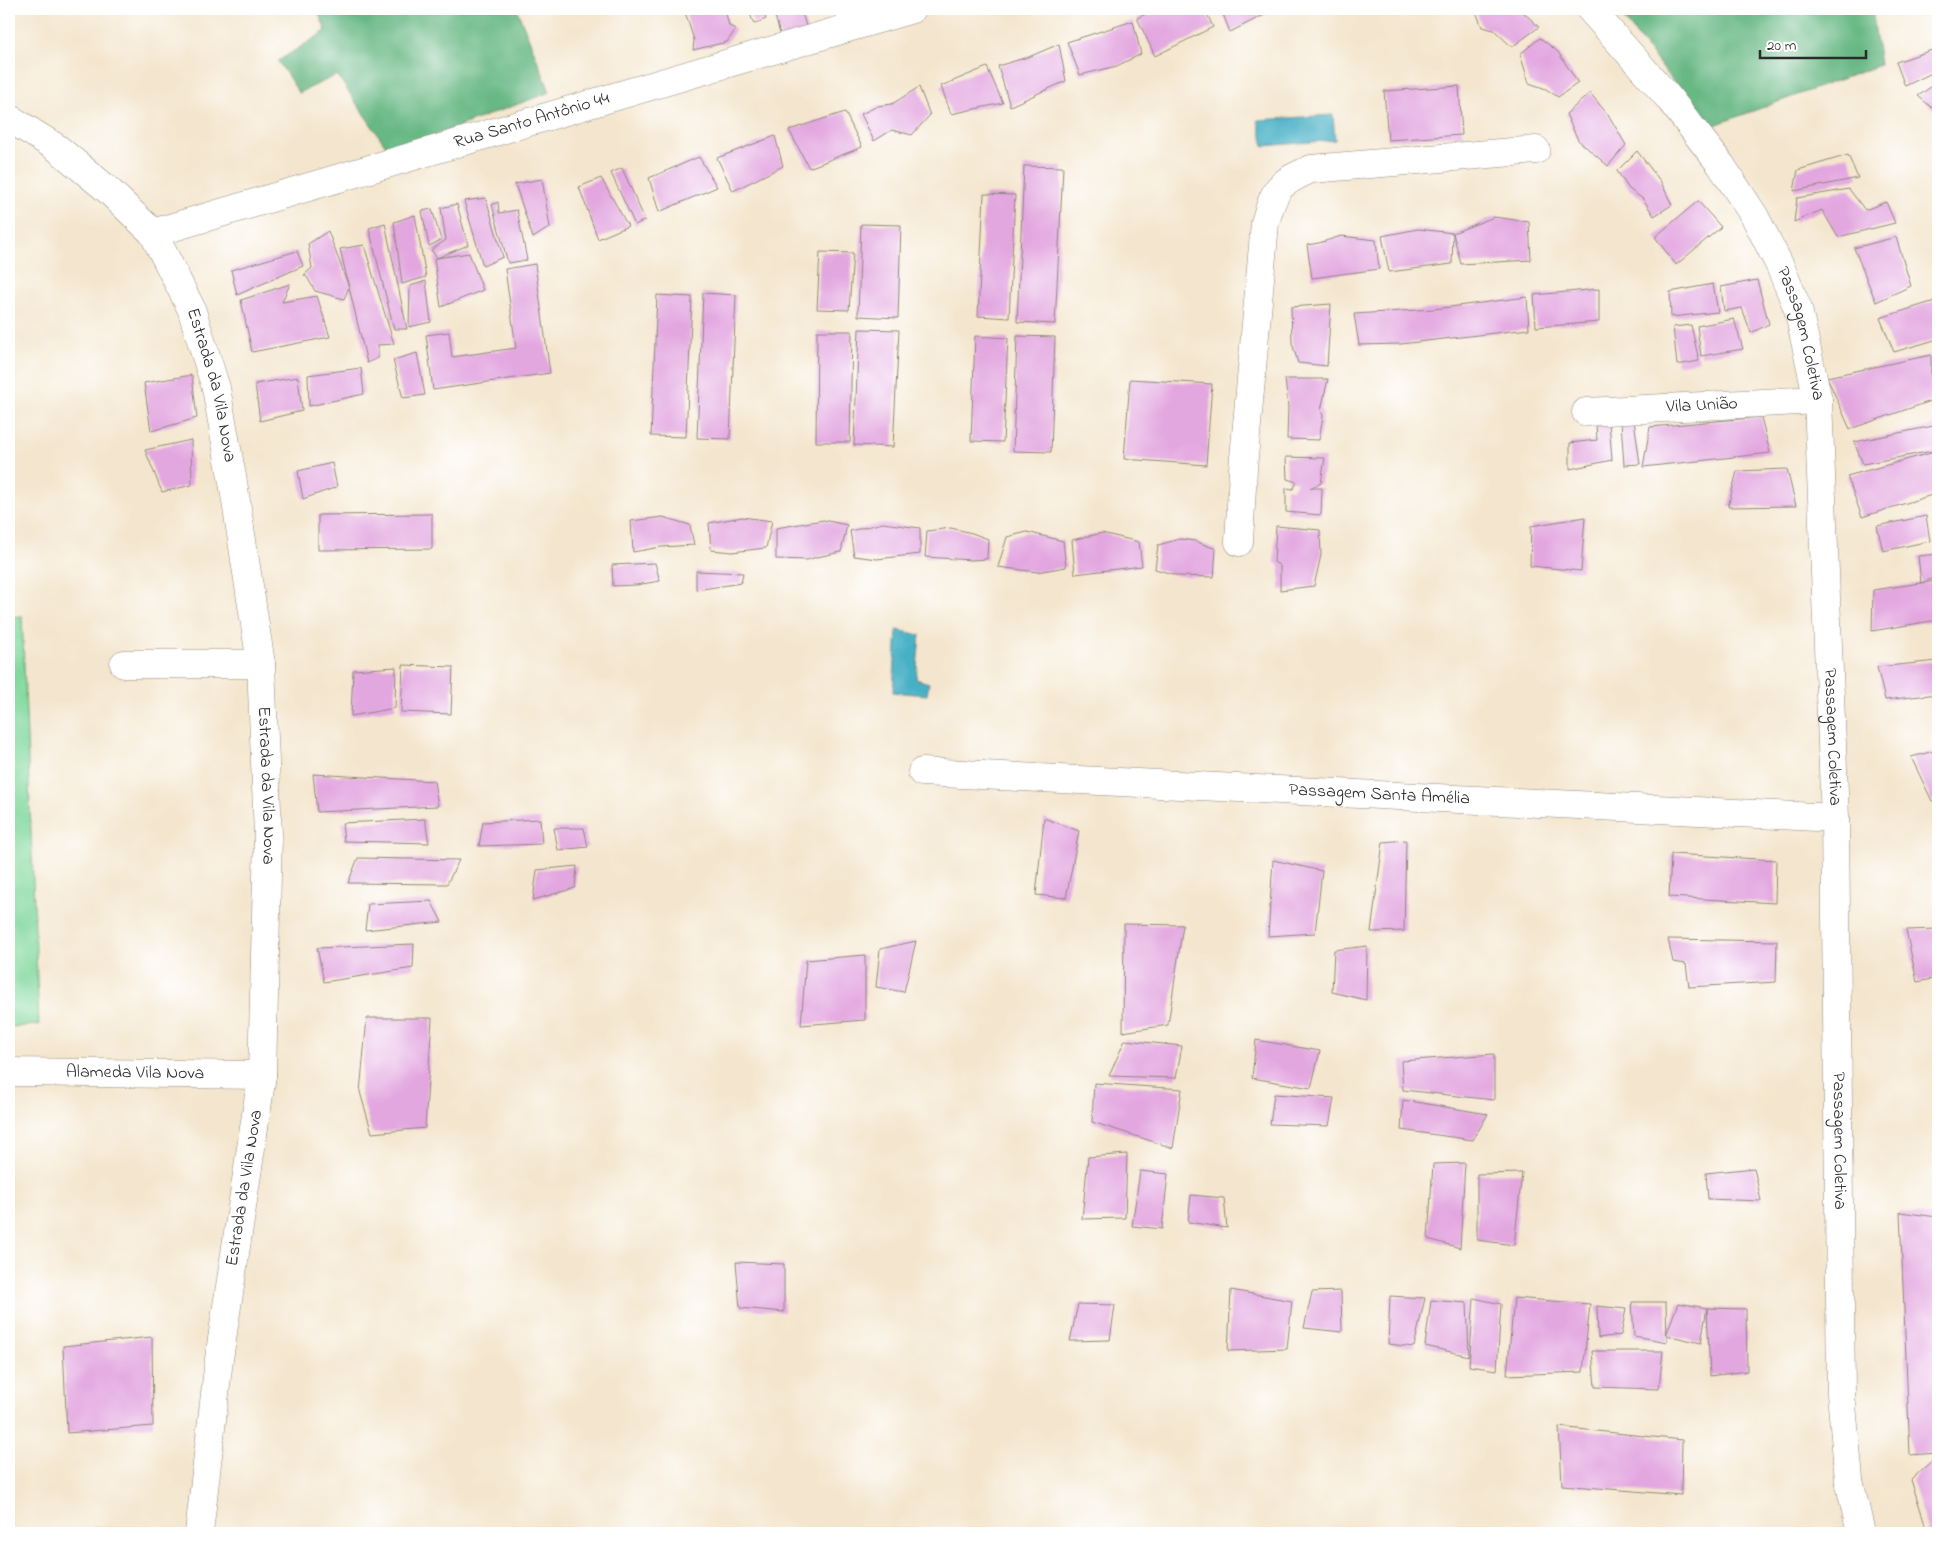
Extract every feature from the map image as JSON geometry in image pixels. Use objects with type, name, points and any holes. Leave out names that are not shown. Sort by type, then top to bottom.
[{"type":"street","name":"Rua Santo Antônio 44","points":[[153,233],[912,9]]},
{"type":"street","name":"Passagem Coletiva","points":[[1590,9],[1668,97],[1721,165],[1755,217],[1780,266],[1798,309],[1818,400],[1835,818],[1841,1394],[1849,1480],[1861,1533]]},
{"type":"street","name":"Estrada da Vila Nova","points":[[9,118],[57,148],[108,190],[153,233],[192,308],[216,388],[262,664],[268,835],[262,1075],[219,1359],[199,1533]]},
{"type":"street","points":[[1239,542],[1243,470],[1264,223],[1273,196],[1280,186],[1311,169],[1536,150]]},
{"type":"street","name":"Vila União","points":[[1586,412],[1818,400]]},
{"type":"street","points":[[124,664],[262,664]]},
{"type":"street","name":"Passagem Santa Amélia","points":[[922,772],[1835,818]]},
{"type":"street","name":"Alameda Vila Nova","points":[[9,1072],[262,1075]]},
{"type":"green space","points":[[317,9],[517,9],[550,92],[390,152],[337,75],[299,93],[278,61],[326,31]]},
{"type":"green space","points":[[1616,9],[1872,9],[1880,65],[1709,127]]},
{"type":"green space","points":[[22,616],[39,1025],[9,1027],[9,617]]},
{"type":"water","points":[[1333,115],[1335,140],[1264,146],[1258,120]]},
{"type":"water","points":[[897,630],[920,635],[916,679],[929,683],[927,695],[893,692]]},
{"type":"water","points":[[94,1528],[159,1532],[159,1533],[93,1533]]},
{"type":"building","points":[[682,9],[725,9],[729,26],[736,29],[727,42],[693,50],[694,40],[686,15]]},
{"type":"building","points":[[748,9],[762,9],[766,19],[754,24]]},
{"type":"building","points":[[773,9],[801,9],[808,33],[782,41]]},
{"type":"building","points":[[1157,9],[1205,9],[1213,27],[1155,56],[1137,18]]},
{"type":"building","points":[[1221,9],[1276,9],[1230,32]]},
{"type":"building","points":[[1475,9],[1520,9],[1539,27],[1512,47],[1494,30],[1482,27]]},
{"type":"building","points":[[1133,21],[1141,54],[1117,66],[1080,75],[1067,42]]},
{"type":"building","points":[[1540,38],[1558,52],[1578,83],[1558,97],[1546,89],[1529,83],[1520,54]]},
{"type":"building","points":[[1059,44],[1066,81],[1010,106],[998,66],[1031,56]]},
{"type":"building","points":[[1938,48],[1938,70],[1905,86],[1896,62]]},
{"type":"building","points":[[987,67],[1003,103],[951,114],[941,86]]},
{"type":"building","points":[[1938,82],[1938,113],[1918,96]]},
{"type":"building","points":[[1459,86],[1462,135],[1388,140],[1384,91]]},
{"type":"building","points":[[919,87],[930,115],[912,135],[892,130],[874,141],[861,114],[878,106],[892,104]]},
{"type":"building","points":[[1590,93],[1609,116],[1626,145],[1608,166],[1578,140],[1566,114]]},
{"type":"building","points":[[845,112],[862,147],[809,168],[789,130]]},
{"type":"building","points":[[775,136],[783,166],[733,191],[717,158]]},
{"type":"building","points":[[1637,151],[1661,182],[1672,205],[1654,216],[1643,199],[1629,189],[1617,171]]},
{"type":"building","points":[[1848,155],[1858,178],[1794,191],[1798,170]]},
{"type":"building","points":[[699,157],[717,187],[659,212],[649,178]]},
{"type":"building","points":[[1024,166],[1063,167],[1055,324],[1017,322]]},
{"type":"building","points":[[622,168],[645,220],[635,225],[611,173]]},
{"type":"building","points":[[601,178],[628,226],[598,239],[579,187]]},
{"type":"building","points":[[542,179],[550,227],[533,238],[515,184]]},
{"type":"building","points":[[1849,189],[1865,210],[1886,202],[1895,223],[1838,237],[1822,210],[1794,222],[1797,198]]},
{"type":"building","points":[[984,194],[1015,195],[1009,318],[978,316]]},
{"type":"building","points":[[486,198],[503,257],[483,266],[464,201]]},
{"type":"building","points":[[1698,201],[1721,227],[1676,265],[1655,237]]},
{"type":"building","points":[[498,202],[499,213],[517,210],[527,260],[508,263],[492,205]]},
{"type":"building","points":[[457,204],[468,245],[437,258],[431,250],[446,240],[441,208]]},
{"type":"building","points":[[432,209],[441,240],[429,246],[422,211]]},
{"type":"building","points":[[415,215],[426,277],[402,284],[394,222]]},
{"type":"building","points":[[1494,217],[1529,222],[1531,260],[1461,264],[1453,233]]},
{"type":"building","points":[[385,223],[407,329],[394,329],[369,228]]},
{"type":"building","points":[[861,224],[901,225],[898,318],[858,316]]},
{"type":"building","points":[[1418,229],[1453,233],[1452,264],[1389,272],[1382,236]]},
{"type":"building","points":[[328,231],[349,287],[344,299],[315,291],[304,275],[312,268],[308,244]]},
{"type":"building","points":[[1341,236],[1376,240],[1379,269],[1312,278],[1307,245]]},
{"type":"building","points":[[1896,237],[1911,286],[1876,302],[1854,248]]},
{"type":"building","points":[[364,245],[394,344],[378,345],[378,358],[367,363],[340,249]]},
{"type":"building","points":[[297,251],[303,266],[237,295],[231,270]]},
{"type":"building","points":[[820,252],[853,253],[849,310],[817,309]]},
{"type":"building","points":[[469,253],[483,290],[441,307],[434,259]]},
{"type":"building","points":[[535,264],[550,373],[433,390],[426,335],[449,332],[452,357],[516,348],[505,269]]},
{"type":"building","points":[[1757,280],[1769,324],[1751,333],[1742,308],[1724,311],[1721,287]]},
{"type":"building","points":[[426,281],[431,322],[409,327],[410,286]]},
{"type":"building","points":[[290,284],[282,302],[317,296],[330,337],[252,352],[241,300]]},
{"type":"building","points":[[1713,284],[1718,312],[1671,317],[1670,292]]},
{"type":"building","points":[[1599,289],[1599,322],[1536,327],[1534,295]]},
{"type":"building","points":[[703,293],[736,295],[730,439],[697,438]]},
{"type":"building","points":[[657,295],[692,297],[686,437],[651,436]]},
{"type":"building","points":[[1527,297],[1529,329],[1401,344],[1359,345],[1354,314],[1434,309]]},
{"type":"building","points":[[1938,300],[1938,339],[1894,352],[1880,318]]},
{"type":"building","points":[[1331,304],[1327,366],[1298,363],[1292,343],[1291,307]]},
{"type":"building","points":[[1734,319],[1743,349],[1701,356],[1697,326]]},
{"type":"building","points":[[1691,325],[1699,361],[1677,365],[1673,327]]},
{"type":"building","points":[[859,329],[899,330],[893,447],[854,445]]},
{"type":"building","points":[[817,331],[852,331],[850,442],[816,442]]},
{"type":"building","points":[[975,336],[1008,338],[1003,442],[971,441]]},
{"type":"building","points":[[1017,336],[1055,337],[1051,452],[1013,451]]},
{"type":"building","points":[[417,353],[425,395],[403,398],[393,360]]},
{"type":"building","points":[[1931,355],[1931,401],[1850,429],[1827,377]]},
{"type":"building","points":[[361,368],[364,394],[309,406],[308,375]]},
{"type":"building","points":[[192,375],[197,418],[151,431],[144,383]]},
{"type":"building","points":[[298,377],[302,411],[260,421],[255,384]]},
{"type":"building","points":[[1130,379],[1212,384],[1206,465],[1124,459]]},
{"type":"building","points":[[1285,379],[1328,379],[1321,410],[1323,416],[1319,440],[1287,439],[1288,407]]},
{"type":"building","points":[[1761,417],[1770,453],[1643,467],[1650,427]]},
{"type":"building","points":[[1634,420],[1640,464],[1624,465],[1621,422]]},
{"type":"building","points":[[1609,421],[1612,460],[1570,469],[1570,443],[1597,440],[1596,424]]},
{"type":"building","points":[[1938,425],[1938,450],[1863,464],[1854,442]]},
{"type":"building","points":[[191,440],[192,485],[162,492],[145,450]]},
{"type":"building","points":[[1938,451],[1938,493],[1862,517],[1847,476]]},
{"type":"building","points":[[1286,457],[1325,458],[1321,483],[1310,488],[1322,488],[1321,515],[1286,512],[1286,488],[1293,489],[1297,482],[1287,479]]},
{"type":"building","points":[[332,463],[337,487],[303,499],[298,471]]},
{"type":"building","points":[[1787,469],[1796,506],[1728,507],[1737,471]]},
{"type":"building","points":[[432,514],[432,549],[318,550],[318,515]]},
{"type":"building","points":[[1926,516],[1930,541],[1883,551],[1877,526]]},
{"type":"building","points":[[663,517],[690,525],[694,545],[661,547],[633,552],[631,521]]},
{"type":"building","points":[[742,517],[772,521],[766,548],[732,552],[711,550],[709,523]]},
{"type":"building","points":[[1585,517],[1581,571],[1530,566],[1531,526]]},
{"type":"building","points":[[823,520],[847,525],[841,552],[807,560],[776,559],[776,528]]},
{"type":"building","points":[[883,523],[920,528],[920,554],[877,559],[854,556],[850,531]]},
{"type":"building","points":[[1276,526],[1320,530],[1321,555],[1314,586],[1280,590],[1280,566],[1274,562]]},
{"type":"building","points":[[951,528],[988,539],[987,559],[971,560],[925,557],[927,531]]},
{"type":"building","points":[[1027,532],[1063,541],[1066,567],[1037,572],[998,567],[1007,537]]},
{"type":"building","points":[[1102,533],[1139,542],[1142,566],[1075,574],[1072,540]]},
{"type":"building","points":[[1180,539],[1195,541],[1216,549],[1214,577],[1179,576],[1155,569],[1158,545]]},
{"type":"building","points":[[1938,554],[1938,577],[1921,583],[1918,556]]},
{"type":"building","points":[[655,563],[660,581],[613,586],[612,565]]},
{"type":"building","points":[[696,571],[743,573],[741,583],[696,590]]},
{"type":"building","points":[[1938,581],[1938,620],[1872,631],[1873,590]]},
{"type":"building","points":[[1938,661],[1938,694],[1885,700],[1877,667]]},
{"type":"building","points":[[403,665],[453,667],[451,714],[401,712]]},
{"type":"building","points":[[396,667],[395,708],[351,716],[353,670]]},
{"type":"building","points":[[1938,750],[1938,800],[1932,801],[1911,757]]},
{"type":"building","points":[[313,774],[434,781],[438,806],[317,812]]},
{"type":"building","points":[[1044,818],[1079,831],[1066,898],[1036,895]]},
{"type":"building","points":[[425,819],[429,843],[344,841],[342,823]]},
{"type":"building","points":[[540,819],[542,844],[479,846],[483,822]]},
{"type":"building","points":[[554,828],[584,828],[588,847],[558,850]]},
{"type":"building","points":[[1406,840],[1404,931],[1371,932],[1383,842]]},
{"type":"building","points":[[1671,854],[1776,860],[1775,903],[1669,897]]},
{"type":"building","points":[[358,858],[459,860],[447,884],[348,883]]},
{"type":"building","points":[[1273,860],[1322,871],[1315,933],[1268,936]]},
{"type":"building","points":[[577,866],[575,888],[533,900],[537,870]]},
{"type":"building","points":[[431,901],[442,922],[365,930],[368,904]]},
{"type":"building","points":[[1124,924],[1183,925],[1168,1025],[1123,1032]]},
{"type":"building","points":[[1938,929],[1938,978],[1917,982],[1906,930]]},
{"type":"building","points":[[1668,939],[1777,941],[1776,982],[1689,987],[1686,964],[1673,962]]},
{"type":"building","points":[[916,941],[904,992],[876,987],[880,949]]},
{"type":"building","points":[[414,944],[413,968],[324,982],[317,948]]},
{"type":"building","points":[[1367,946],[1366,1000],[1332,992],[1334,950]]},
{"type":"building","points":[[865,955],[865,1020],[801,1025],[806,960]]},
{"type":"building","points":[[367,1018],[432,1018],[425,1128],[372,1133],[360,1092]]},
{"type":"building","points":[[1125,1040],[1182,1046],[1176,1078],[1109,1076]]},
{"type":"building","points":[[1256,1040],[1320,1051],[1311,1088],[1252,1078]]},
{"type":"building","points":[[1494,1054],[1494,1100],[1403,1090],[1401,1061]]},
{"type":"building","points":[[1094,1083],[1182,1089],[1173,1148],[1092,1122]]},
{"type":"building","points":[[1274,1094],[1334,1098],[1329,1126],[1270,1124]]},
{"type":"building","points":[[1403,1100],[1488,1114],[1473,1140],[1401,1130]]},
{"type":"building","points":[[1127,1154],[1125,1218],[1082,1219],[1088,1157]]},
{"type":"building","points":[[1465,1163],[1460,1248],[1428,1239],[1433,1164]]},
{"type":"building","points":[[1754,1168],[1761,1201],[1708,1199],[1706,1173]]},
{"type":"building","points":[[1140,1171],[1168,1174],[1162,1229],[1132,1226]]},
{"type":"building","points":[[1522,1173],[1514,1245],[1477,1240],[1477,1174]]},
{"type":"building","points":[[1191,1195],[1224,1198],[1227,1228],[1188,1222]]},
{"type":"building","points":[[1900,1212],[1937,1217],[1938,1453],[1910,1455]]},
{"type":"building","points":[[736,1262],[784,1264],[784,1312],[740,1308]]},
{"type":"building","points":[[1231,1290],[1292,1301],[1287,1349],[1228,1351]]},
{"type":"building","points":[[1341,1291],[1342,1332],[1304,1328],[1312,1292]]},
{"type":"building","points":[[1390,1296],[1425,1298],[1414,1347],[1388,1344]]},
{"type":"building","points":[[1474,1298],[1501,1304],[1497,1370],[1469,1366]]},
{"type":"building","points":[[1514,1298],[1590,1304],[1583,1372],[1507,1375]]},
{"type":"building","points":[[1431,1300],[1467,1303],[1469,1356],[1425,1346]]},
{"type":"building","points":[[1632,1302],[1666,1302],[1667,1342],[1634,1336]]},
{"type":"building","points":[[1678,1303],[1707,1308],[1701,1343],[1666,1335]]},
{"type":"building","points":[[1078,1304],[1115,1305],[1110,1340],[1070,1341]]},
{"type":"building","points":[[1597,1306],[1626,1309],[1621,1335],[1598,1338]]},
{"type":"building","points":[[1707,1308],[1746,1309],[1747,1371],[1710,1376]]},
{"type":"building","points":[[152,1337],[153,1426],[67,1433],[63,1346]]},
{"type":"building","points":[[1592,1351],[1663,1351],[1659,1389],[1595,1387]]},
{"type":"building","points":[[1559,1427],[1682,1440],[1681,1495],[1562,1485]]},
{"type":"building","points":[[1938,1455],[1938,1533],[1928,1533],[1911,1480]]}]
